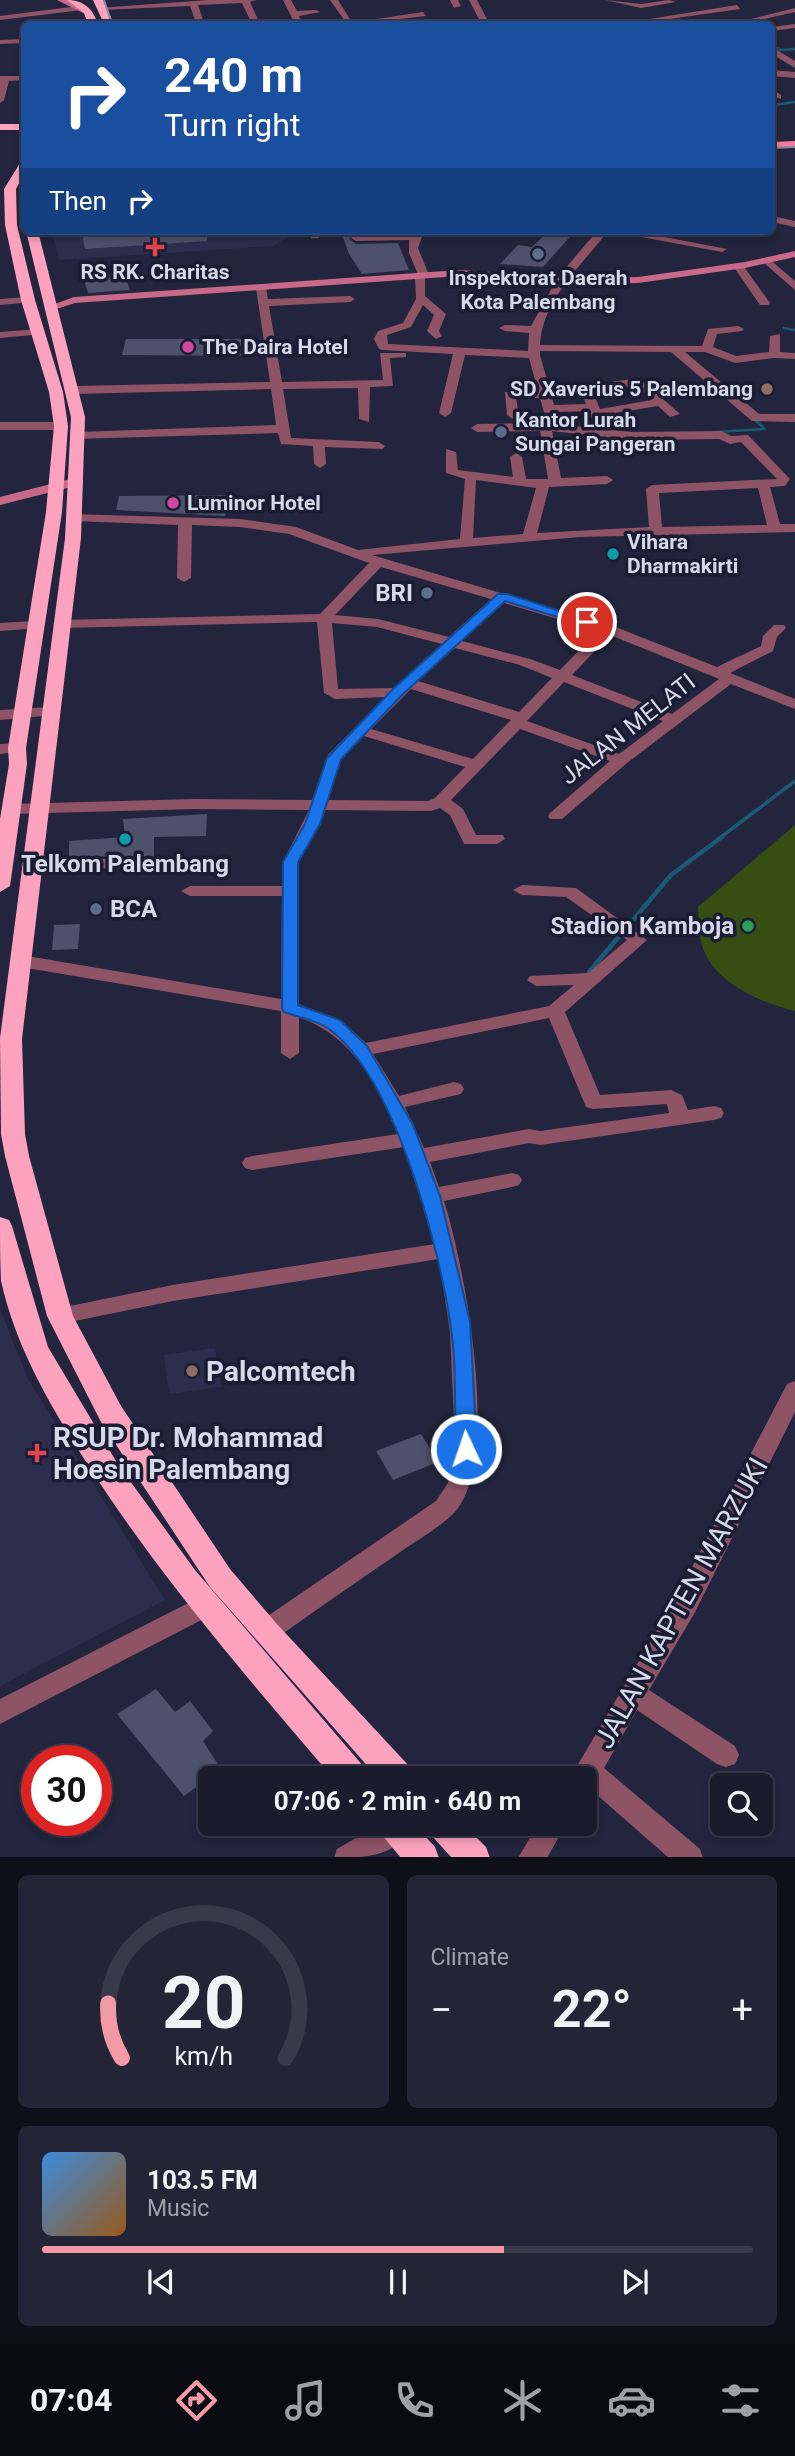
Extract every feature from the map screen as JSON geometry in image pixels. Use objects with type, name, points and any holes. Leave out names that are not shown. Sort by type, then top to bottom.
[{"type":"highway","points":[[100,4],[108,21]]},
{"type":"highway","points":[[0,129],[21,129]]},
{"type":"highway","points":[[0,886],[18,764],[9,749],[23,715],[74,517],[67,484],[56,392],[3,200],[21,165]]},
{"type":"highway","points":[[3,200],[21,170]]},
{"type":"highway","points":[[33,235],[50,311],[73,390],[78,436],[67,484],[48,624],[50,712],[11,1039],[13,1134],[60,1316],[100,1396],[159,1490],[220,1578],[265,1632],[388,1766]]},
{"type":"highway","points":[[30,305],[50,311]]},
{"type":"highway","points":[[0,892],[27,891]]},
{"type":"highway","points":[[0,1226],[41,1360],[138,1519],[204,1606],[343,1766]]},
{"type":"highway","points":[[404,1836],[423,1857]]},
{"type":"highway","points":[[454,1836],[474,1857]]},
{"type":"main road","points":[[775,147],[795,146]]},
{"type":"street","points":[[0,8],[62,0],[82,8]]},
{"type":"street","points":[[100,4],[252,0]]},
{"type":"street","points":[[287,0],[297,21]]},
{"type":"street","points":[[334,0],[348,19]]},
{"type":"street","points":[[473,0],[484,21]]},
{"type":"street","points":[[609,0],[641,6],[672,2]]},
{"type":"street","points":[[726,0],[757,19]]},
{"type":"street","points":[[245,1],[255,21]]},
{"type":"street","points":[[193,3],[199,20]]},
{"type":"street","points":[[656,21],[737,6]]},
{"type":"street","points":[[0,18],[82,8]]},
{"type":"street","points":[[57,21],[82,8]]},
{"type":"street","points":[[374,20],[420,10],[429,21]]},
{"type":"street","points":[[749,21],[795,10]]},
{"type":"street","points":[[293,13],[316,12]]},
{"type":"street","points":[[703,12],[721,21]]},
{"type":"street","points":[[0,28],[21,25]]},
{"type":"street","points":[[775,29],[794,30]]},
{"type":"street","points":[[0,42],[21,41]]},
{"type":"street","points":[[775,50],[795,65]]},
{"type":"street","points":[[782,57],[795,55]]},
{"type":"street","points":[[775,73],[795,75]]},
{"type":"street","points":[[0,100],[3,78],[21,78]]},
{"type":"street","points":[[775,220],[795,224]]},
{"type":"street","points":[[356,238],[402,235]]},
{"type":"street","points":[[417,235],[412,253],[422,275],[421,299],[407,325],[383,332],[380,339],[383,347],[534,352],[602,346],[676,351],[707,349],[735,360],[752,371]]},
{"type":"street","points":[[529,537],[549,483],[549,409],[534,352],[535,330],[562,279],[600,235]]},
{"type":"street","points":[[639,235],[722,248]]},
{"type":"street","points":[[50,311],[83,300],[422,275],[469,273],[562,279],[638,280],[738,266],[795,254]]},
{"type":"street","points":[[767,260],[795,287]]},
{"type":"street","points":[[738,266],[764,303]]},
{"type":"street","points":[[261,288],[285,441],[379,446]]},
{"type":"street","points":[[263,303],[350,299]]},
{"type":"street","points":[[421,299],[440,314],[433,331],[436,335]]},
{"type":"street","points":[[0,302],[30,305]]},
{"type":"street","points":[[505,328],[535,330]]},
{"type":"street","points":[[707,349],[710,332],[738,329]]},
{"type":"street","points":[[0,335],[39,332]]},
{"type":"street","points":[[774,355],[776,337]]},
{"type":"street","points":[[602,346],[612,363]]},
{"type":"street","points":[[73,390],[389,383],[384,355],[416,355],[420,350]]},
{"type":"street","points":[[445,413],[460,351]]},
{"type":"street","points":[[676,351],[757,422],[795,418]]},
{"type":"street","points":[[735,360],[774,355],[795,356]]},
{"type":"street","points":[[597,422],[586,389],[629,382],[642,383],[674,414]]},
{"type":"street","points":[[364,384],[365,419]]},
{"type":"street","points":[[513,415],[509,395],[545,394]]},
{"type":"street","points":[[477,428],[550,427],[597,422],[662,402]]},
{"type":"street","points":[[549,409],[597,422],[721,435],[729,440],[745,439],[784,479],[780,483],[652,489],[656,531]]},
{"type":"street","points":[[0,426],[61,426]]},
{"type":"street","points":[[78,436],[281,429]]},
{"type":"street","points":[[319,444],[320,464]]},
{"type":"street","points":[[450,452],[452,473],[520,484],[607,480]]},
{"type":"street","points":[[516,457],[520,484]]},
{"type":"street","points":[[466,544],[470,481]]},
{"type":"street","points":[[0,501],[67,484]]},
{"type":"street","points":[[763,484],[774,528]]},
{"type":"street","points":[[74,517],[273,526],[379,562],[503,596],[608,629],[795,704]]},
{"type":"street","points":[[184,578],[185,521]]},
{"type":"street","points":[[356,552],[529,537],[795,528]]},
{"type":"street","points":[[379,562],[324,618],[329,691],[335,694],[403,688],[520,721],[621,760]]},
{"type":"street","points":[[290,1053],[288,891],[292,855],[313,824],[334,758],[403,688],[503,596]]},
{"type":"street","points":[[0,627],[324,618],[387,624],[565,675],[675,720]]},
{"type":"street","name":"JALAN MELATI","points":[[556,816],[621,760],[675,720],[723,676],[768,648],[771,633],[779,628]]},
{"type":"street","points":[[11,809],[320,804],[424,806],[441,801],[608,629]]},
{"type":"street","points":[[0,715],[50,712]]},
{"type":"street","points":[[362,731],[476,765]]},
{"type":"street","points":[[441,801],[457,812],[470,840],[497,839]]},
{"type":"street","points":[[32,863],[199,865]]},
{"type":"street","points":[[361,1050],[555,1011],[638,940],[635,935],[570,892],[522,890]]},
{"type":"street","points":[[190,891],[288,891]]},
{"type":"street","points":[[21,961],[290,1008],[334,1024],[361,1050],[392,1104],[413,1148],[431,1196],[446,1250],[460,1322],[466,1449],[460,1488],[444,1508],[265,1632]]},
{"type":"street","points":[[536,980],[592,979]]},
{"type":"street","points":[[555,1011],[593,1102],[671,1097],[676,1102],[681,1118]]},
{"type":"street","points":[[392,1104],[454,1089]]},
{"type":"street","points":[[252,1163],[529,1136],[540,1138],[714,1113]]},
{"type":"street","points":[[431,1196],[512,1180]]},
{"type":"street","points":[[60,1316],[196,1289],[446,1250]]},
{"type":"street","name":"JALAN KAPTEN MARZUKI","points":[[590,1766],[685,1606],[795,1390]]},
{"type":"street","points":[[0,1712],[204,1606]]},
{"type":"street","points":[[634,1694],[726,1755]]},
{"type":"street","points":[[597,1784],[690,1857]]},
{"type":"street","points":[[347,1857],[380,1836]]},
{"type":"street","points":[[531,1857],[545,1836]]},
{"type":"shaded area","name":"RS RK. Charitas","points":[[54,235],[287,235],[273,246],[59,260]]},
{"type":"shaded area","name":"RSUP Dr. Mohammad Hoesin Palembang","points":[[0,1309],[28,1379],[165,1600],[0,1686]]},
{"type":"shaded area","name":"Palcomtech","points":[[215,1348],[221,1387],[169,1394],[164,1355]]},
{"type":"green space","name":"Stadion Kamboja","points":[[795,825],[795,1011],[753,996],[716,970],[702,945],[698,907]]},
{"type":"building","name":"RS RK. Charitas","points":[[82,235],[207,235],[207,241],[85,249]]},
{"type":"building","points":[[342,235],[353,235],[349,239],[356,244],[398,243],[409,270],[362,274],[349,254]]},
{"type":"building","points":[[545,235],[571,235],[543,267],[500,264],[518,245],[532,247]]},
{"type":"building","points":[[124,273],[130,290],[88,293],[83,277]]},
{"type":"building","name":"The Daira Hotel","points":[[126,339],[253,339],[250,356],[122,355]]},
{"type":"building","name":"Luminor Hotel","points":[[232,495],[225,516],[116,510],[119,496]]},
{"type":"building","name":"Telkom Palembang","points":[[207,814],[206,836],[154,837],[154,857],[69,856],[69,841],[125,837],[123,819]]},
{"type":"building","points":[[80,924],[78,949],[52,950],[54,925]]},
{"type":"building","points":[[421,1434],[438,1462],[393,1480],[376,1451]]},
{"type":"building","points":[[156,1689],[175,1712],[190,1701],[213,1731],[203,1741],[219,1766],[198,1766],[198,1786],[184,1796],[117,1714]]},
{"type":"waterway","points":[[775,47],[781,50],[795,49]]},
{"type":"waterway","points":[[775,105],[795,102]]},
{"type":"waterway","points":[[784,328],[795,330]]},
{"type":"waterway","points":[[717,432],[765,429],[756,421],[761,420]]},
{"type":"waterway","points":[[721,837],[795,781]]},
{"type":"waterway","points":[[589,972],[671,875],[723,836]]},
{"type":"tram line","points":[[104,0],[111,21]]},
{"type":"tram line","points":[[775,148],[795,147]]},
{"type":"place","name":"RS RK. Charitas","points":[[155,247]]},
{"type":"place","name":"Inspektorat Daerah Kota Palembang","points":[[538,254]]},
{"type":"place","name":"The Daira Hotel","points":[[188,347]]},
{"type":"place","name":"SD Xaverius 5 Palembang","points":[[767,389]]},
{"type":"place","name":"Kantor Lurah Sungai Pangeran","points":[[501,432]]},
{"type":"place","name":"Luminor Hotel","points":[[173,503]]},
{"type":"place","name":"Vihara Dharmakirti","points":[[613,554]]},
{"type":"place","name":"BRI","points":[[427,593]]},
{"type":"place","name":"Telkom Palembang","points":[[125,839]]},
{"type":"place","name":"BCA","points":[[96,909]]},
{"type":"place","name":"Stadion Kamboja","points":[[748,926]]},
{"type":"place","name":"Palcomtech","points":[[192,1371]]},
{"type":"place","name":"RSUP Dr. Mohammad Hoesin Palembang","points":[[37,1453]]},
{"type":"route","points":[[466,1449],[460,1322],[446,1250],[431,1196],[404,1125],[361,1050],[334,1024],[290,1008],[290,862],[313,824],[334,758],[398,692],[503,596],[587,622]]}]
